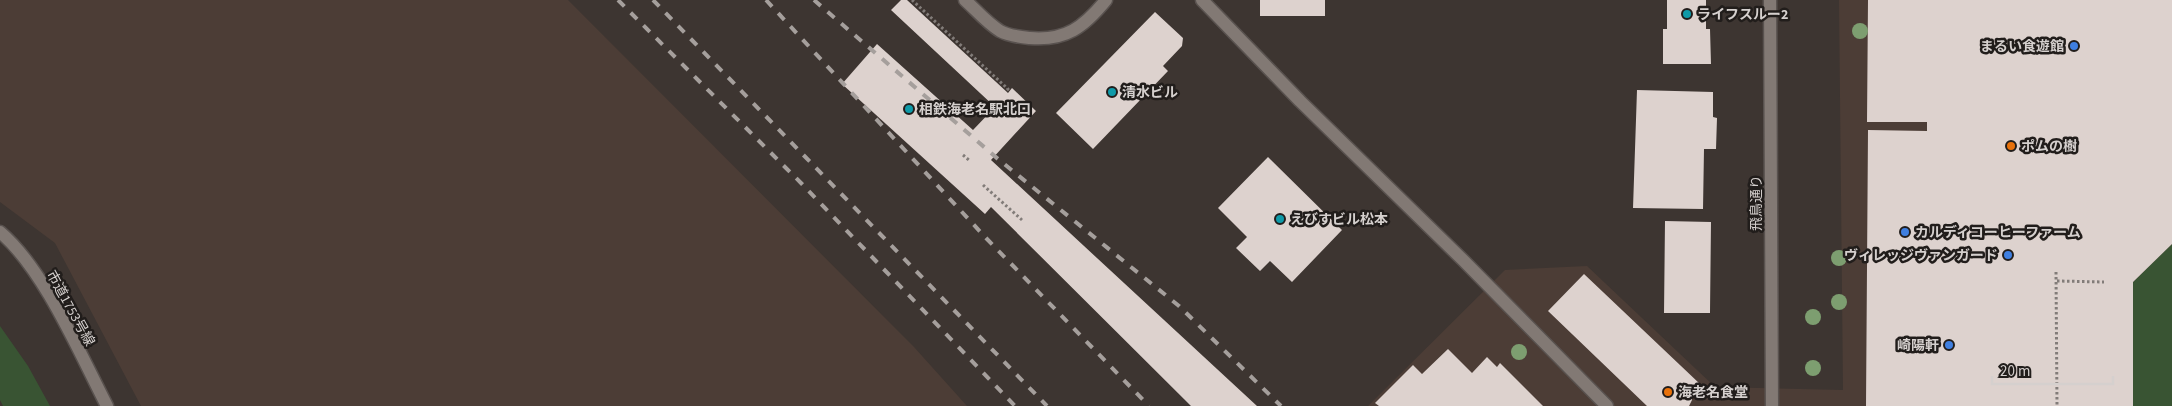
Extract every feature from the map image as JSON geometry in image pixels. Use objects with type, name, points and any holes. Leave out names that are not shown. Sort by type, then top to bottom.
[{"type":"street","points":[[965,0],[1002,32],[1019,37],[1037,38],[1057,37],[1076,30],[1106,0]]},
{"type":"street","points":[[1202,0],[1300,101],[1463,260],[1607,406]]},
{"type":"street","name":"飛鳥通り","points":[[1770,0],[1772,406]]},
{"type":"street","name":"市道1753号線","points":[[0,232],[27,261],[52,300],[107,406]]},
{"type":"path","points":[[912,0],[1007,90]]},
{"type":"path","points":[[963,155],[970,161]]},
{"type":"path","points":[[983,185],[1022,220]]},
{"type":"path","points":[[2056,272],[2057,406]]},
{"type":"path","points":[[2057,281],[2104,282]]},
{"type":"shaded area","points":[[0,0],[568,0],[914,347],[967,406],[141,406],[55,243],[0,202]]},
{"type":"shaded area","points":[[1839,0],[2172,0],[2172,406],[1368,406],[1505,270],[1587,266],[1715,387],[1843,390]]},
{"type":"green space","points":[[2172,244],[2172,406],[2133,406],[2133,282]]},
{"type":"green space","points":[[0,326],[28,366],[50,406],[3,406],[0,400]]},
{"type":"building","points":[[901,0],[907,0],[1008,93],[1012,88],[1036,111],[991,160],[1257,406],[1191,406],[991,207],[985,214],[842,84],[877,44],[973,130],[995,107],[891,10]]},
{"type":"building","points":[[1260,0],[1325,0],[1325,16],[1260,16]]},
{"type":"building","points":[[1667,0],[1706,0],[1706,29],[1710,29],[1711,64],[1663,64],[1663,29],[1667,29]]},
{"type":"building","points":[[1868,0],[2172,0],[2172,244],[2133,282],[2133,406],[1866,406],[1868,130],[1927,131],[1927,122],[1867,122]]},
{"type":"building","name":"清水ビル","points":[[1155,12],[1183,38],[1182,46],[1163,66],[1168,71],[1093,149],[1056,113]]},
{"type":"building","points":[[1637,90],[1713,92],[1713,117],[1717,118],[1716,149],[1704,149],[1703,209],[1633,208]]},
{"type":"building","name":"えびすビル松本","points":[[1268,157],[1342,230],[1292,282],[1270,261],[1260,271],[1236,248],[1247,237],[1218,208]]},
{"type":"building","points":[[1665,221],[1711,222],[1710,313],[1664,313]]},
{"type":"building","points":[[1584,274],[1700,384],[1691,393],[1692,400],[1689,406],[1647,406],[1548,311]]},
{"type":"building","points":[[1448,349],[1472,373],[1487,357],[1497,367],[1500,363],[1543,406],[1379,406],[1375,403],[1413,365],[1422,374]]},
{"type":"railway","points":[[618,0],[802,184],[1015,406]]},
{"type":"railway","points":[[653,0],[1047,406]]},
{"type":"railway","points":[[766,0],[986,238],[1149,406]]},
{"type":"railway","points":[[814,0],[998,159],[1179,306],[1281,406]]},
{"type":"place","name":"ライフスルー2","points":[[1687,14]]},
{"type":"place","name":"まるい食遊館","points":[[2074,46]]},
{"type":"place","name":"清水ビル","points":[[1112,92]]},
{"type":"place","name":"相鉄海老名駅北口","points":[[909,109]]},
{"type":"place","name":"ポムの樹","points":[[2011,146]]},
{"type":"place","name":"えびすビル松本","points":[[1280,219]]},
{"type":"place","name":"カルディコーヒーファーム","points":[[1905,232]]},
{"type":"place","name":"ヴィレッジヴァンガード","points":[[2008,255]]},
{"type":"place","name":"崎陽軒","points":[[1949,345]]},
{"type":"place","name":"海老名食堂","points":[[1668,392]]}]
